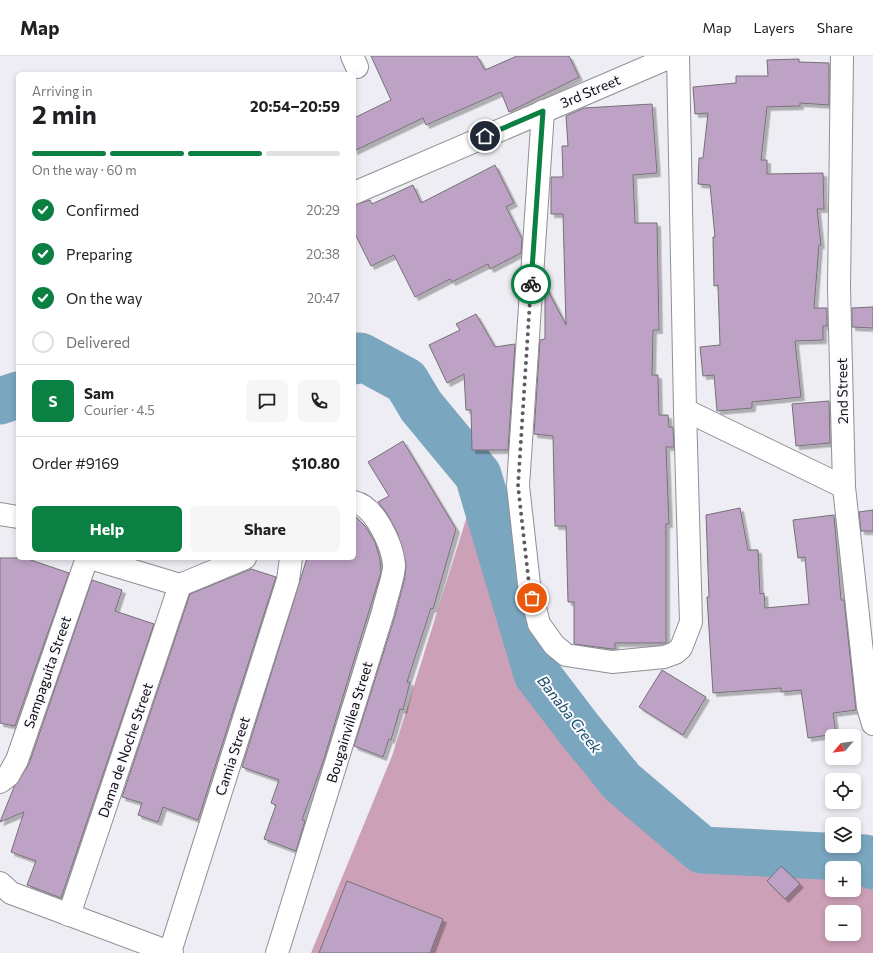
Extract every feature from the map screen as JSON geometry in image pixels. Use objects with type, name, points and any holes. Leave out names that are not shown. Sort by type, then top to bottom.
[{"type":"street","name":"3rd Street","points":[[356,192],[673,56]]},
{"type":"street","points":[[543,111],[518,486],[529,584],[539,624],[554,645],[566,655],[612,662],[664,657],[675,653],[681,648],[691,622],[684,410],[678,56]]},
{"type":"street","name":"2nd Street","points":[[842,56],[839,288],[844,487],[868,707],[873,724]]},
{"type":"street","points":[[684,410],[844,487]]},
{"type":"street","name":"Bougainvillea Street","points":[[277,953],[383,612],[394,565],[387,537],[372,514],[359,503],[356,502]]},
{"type":"street","points":[[0,514],[16,517]]},
{"type":"street","name":"Sampaguita Street","points":[[0,782],[8,776],[16,760],[86,560]]},
{"type":"street","points":[[97,560],[180,585],[240,560]]},
{"type":"street","name":"Camia Street","points":[[171,953],[288,580],[291,560]]},
{"type":"street","name":"Dama de Noche Street","points":[[69,915],[180,585]]},
{"type":"street","points":[[0,883],[11,893],[171,953]]},
{"type":"shaded area","points":[[468,513],[505,644],[555,722],[595,768],[691,860],[781,868],[786,872],[825,869],[825,897],[861,897],[861,873],[873,882],[873,953],[311,953],[392,756]]},
{"type":"building","points":[[371,56],[477,56],[485,70],[517,56],[569,56],[579,77],[509,112],[501,92],[426,125],[423,118],[356,150],[356,117],[391,100]]},
{"type":"building","points":[[799,59],[799,62],[829,63],[829,105],[800,103],[800,106],[767,107],[761,160],[767,160],[767,174],[823,173],[824,209],[817,209],[821,245],[819,245],[814,308],[827,308],[827,326],[823,326],[823,340],[795,341],[801,397],[752,402],[752,408],[717,411],[714,375],[703,376],[700,347],[720,345],[718,285],[714,286],[713,237],[715,237],[710,185],[698,184],[699,158],[703,158],[708,113],[695,114],[693,87],[736,83],[736,76],[768,76],[767,60]]},
{"type":"building","points":[[652,104],[657,173],[633,175],[635,223],[657,223],[659,330],[653,330],[652,375],[658,375],[659,415],[668,415],[669,427],[673,427],[674,447],[666,447],[669,524],[666,524],[666,643],[615,643],[615,649],[612,649],[574,644],[574,602],[568,602],[566,526],[555,526],[553,436],[534,434],[540,340],[545,339],[545,285],[566,325],[563,214],[551,214],[551,177],[563,177],[562,146],[568,146],[566,116],[584,108]]},
{"type":"building","points":[[495,165],[514,203],[506,207],[522,239],[521,253],[490,269],[488,264],[452,282],[450,279],[415,297],[394,255],[371,266],[356,236],[356,204],[370,200],[372,204],[413,185],[421,203]]},
{"type":"building","points":[[873,307],[873,328],[852,327],[852,308]]},
{"type":"building","points":[[476,314],[495,347],[515,344],[508,450],[472,450],[471,410],[466,410],[464,374],[447,383],[429,345],[460,330],[456,324]]},
{"type":"building","points":[[829,401],[830,443],[796,446],[792,404]]},
{"type":"building","points":[[403,441],[456,529],[433,609],[431,608],[407,682],[410,682],[403,710],[400,709],[391,740],[389,739],[383,757],[354,746],[395,616],[405,577],[406,564],[397,532],[386,512],[378,502],[389,496],[368,462]]},
{"type":"building","points":[[740,508],[748,550],[758,550],[760,594],[764,593],[765,608],[809,604],[805,557],[798,558],[793,520],[834,515],[841,600],[844,600],[856,710],[833,713],[835,729],[825,729],[825,736],[808,738],[801,690],[781,692],[781,688],[713,693],[707,597],[709,597],[706,515]]},
{"type":"building","points":[[873,510],[873,531],[861,531],[859,512]]},
{"type":"building","points":[[356,517],[365,526],[375,542],[380,559],[381,572],[323,762],[302,820],[305,821],[296,851],[264,839],[276,805],[271,803],[279,780],[242,767],[306,560],[356,560]]},
{"type":"building","points":[[0,558],[31,560],[69,573],[15,726],[0,723]]},
{"type":"building","points":[[251,569],[276,577],[198,820],[163,807],[158,822],[138,815],[142,803],[122,797],[190,594]]},
{"type":"building","points":[[92,580],[122,590],[115,611],[154,624],[61,898],[27,885],[36,861],[11,852],[24,812],[0,822],[14,787],[29,764]]},
{"type":"building","points":[[662,670],[706,697],[683,735],[639,707]]},
{"type":"building","points":[[781,866],[800,884],[785,899],[767,881]]},
{"type":"building","points":[[347,881],[443,919],[430,953],[319,953]]},
{"type":"waterway","name":"Banaba Creek","points":[[356,359],[360,356],[406,381],[421,406],[478,475],[537,674],[622,782],[702,850],[865,858],[873,866]]},
{"type":"waterway","name":"Banaba Creek","points":[[0,401],[16,396]]},
{"type":"way so far","points":[[531,284],[518,486],[529,584],[532,598]]},
{"type":"route","points":[[485,136],[543,111],[531,284]]}]
